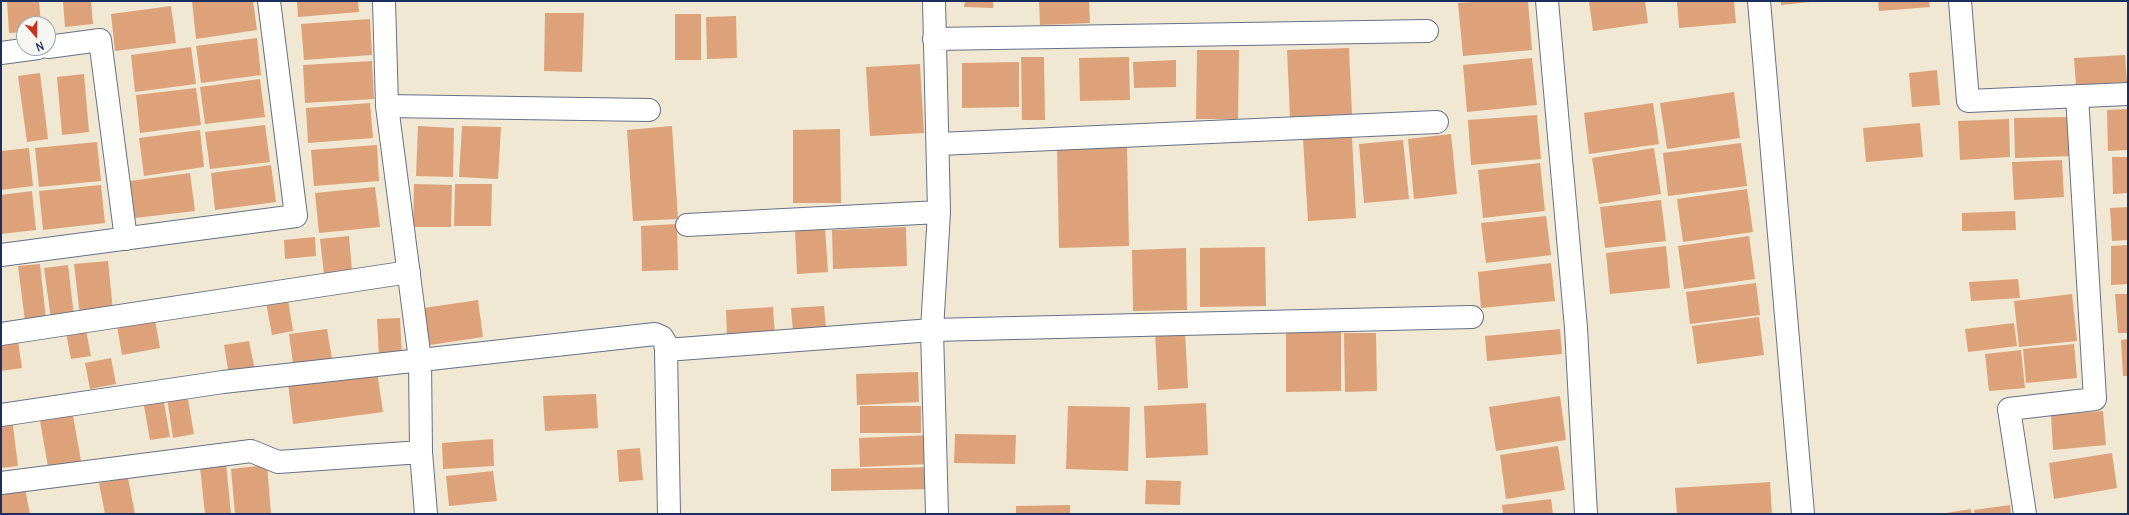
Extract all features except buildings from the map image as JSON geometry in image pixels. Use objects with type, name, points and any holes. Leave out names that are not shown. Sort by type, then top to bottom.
[{"type":"street","points":[[1,255],[296,216],[269,1]]},
{"type":"street","points":[[384,1],[387,106],[420,360],[421,452],[426,514]]},
{"type":"street","points":[[934,1],[934,40],[939,144],[939,212],[932,330],[937,514]]},
{"type":"street","points":[[1547,1],[1576,328],[1586,514]]},
{"type":"street","points":[[1759,1],[1803,514]]},
{"type":"street","points":[[1960,1],[1968,101],[2128,94]]},
{"type":"street","points":[[934,40],[1427,31]]},
{"type":"street","points":[[56,46],[100,40],[126,239]]},
{"type":"street","points":[[1,53],[16,51]]},
{"type":"street","points":[[2025,514],[2009,409],[2096,399],[2077,96]]},
{"type":"street","points":[[387,106],[649,110]]},
{"type":"street","points":[[939,144],[1437,122]]},
{"type":"street","points":[[687,225],[939,212]]},
{"type":"street","points":[[1,334],[409,272]]},
{"type":"street","points":[[666,350],[932,330],[1472,317]]},
{"type":"street","points":[[1,414],[223,382],[655,334],[662,337],[665,342],[666,350],[669,514]]},
{"type":"street","points":[[1,483],[251,451],[278,462],[421,452]]}]
